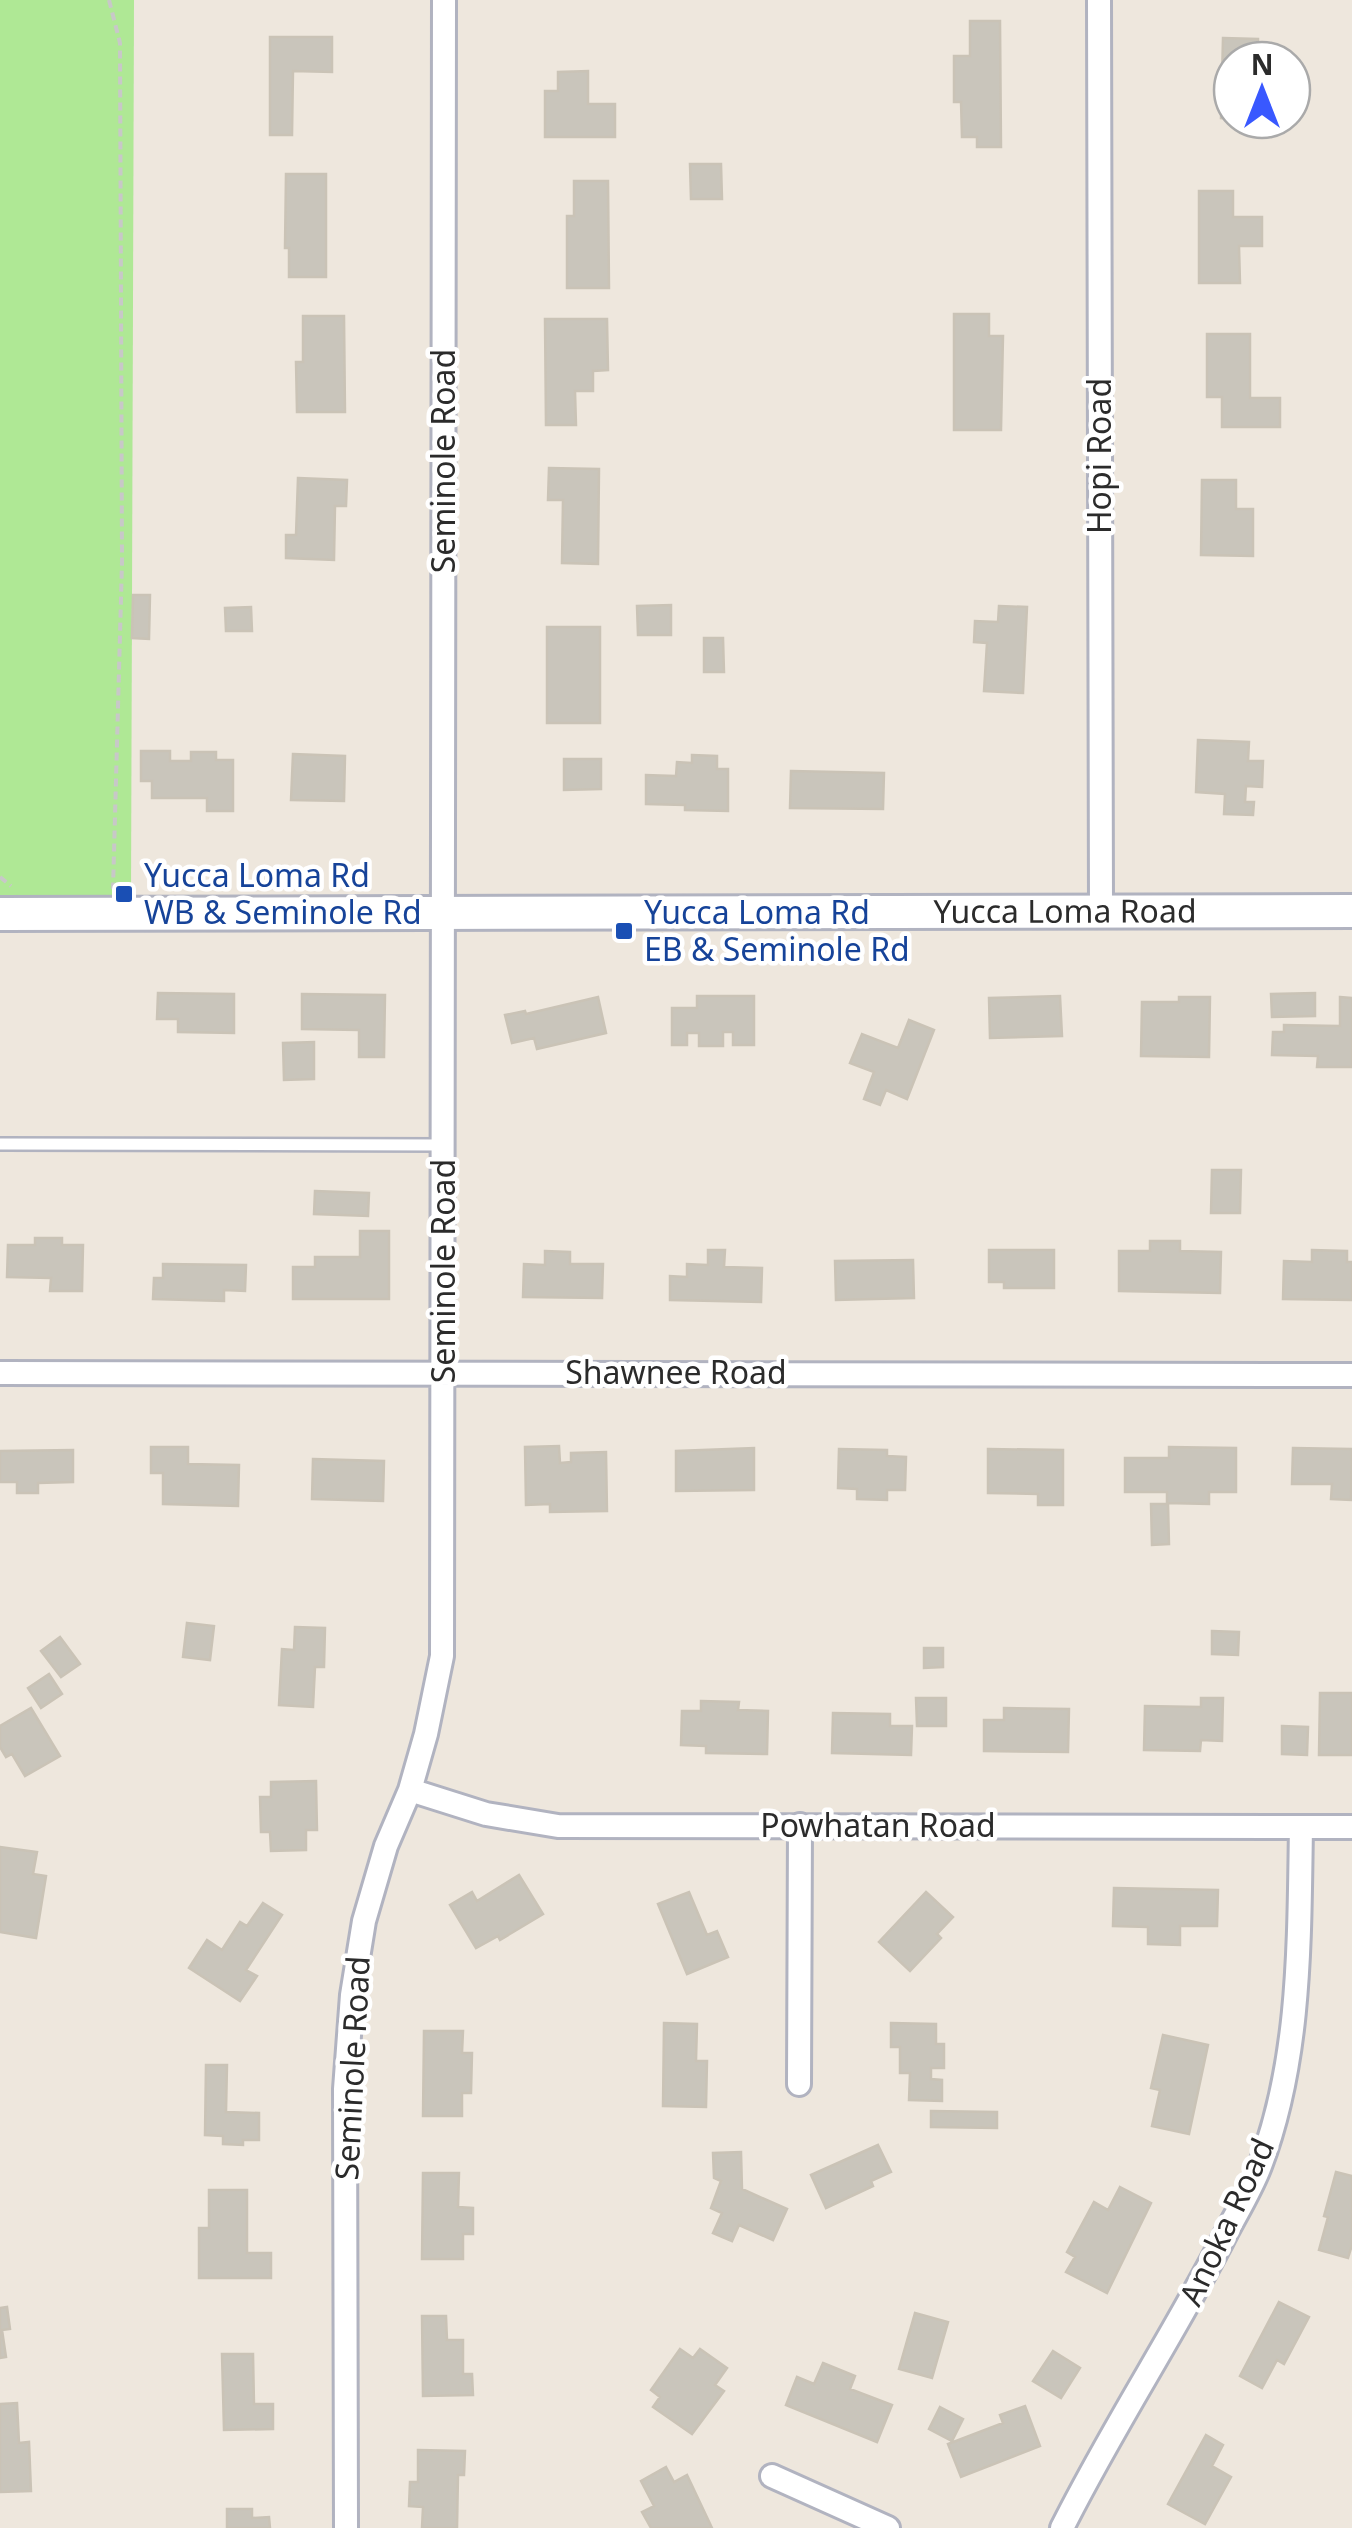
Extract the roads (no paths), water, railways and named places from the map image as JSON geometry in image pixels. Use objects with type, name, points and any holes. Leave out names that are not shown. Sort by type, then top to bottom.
[{"type":"main road","name":"Yucca Loma Road","points":[[0,914],[1352,910]]},
{"type":"street","name":"Seminole Road","points":[[346,2528],[345,2089],[352,1995],[364,1920],[386,1846],[410,1790],[442,1656],[444,0]]},
{"type":"street","name":"Hopi Road","points":[[1099,0],[1101,912]]},
{"type":"street","name":"Shawnee Road","points":[[0,1372],[1352,1375]]},
{"type":"street","name":"Powhatan Road","points":[[410,1790],[486,1814],[558,1826],[1352,1827]]},
{"type":"street","points":[[798,2084],[800,1825]]},
{"type":"street","name":"Anoka Road","points":[[1062,2528],[1097,2458],[1177,2328],[1260,2168],[1283,2089],[1298,1977],[1301,1827]]},
{"type":"street","points":[[772,2476],[888,2528]]},
{"type":"lane","points":[[0,1144],[444,1145]]},
{"type":"place","name":"Yucca Loma Rd WB & Seminole Rd","points":[[124,894]]},
{"type":"place","name":"Yucca Loma Rd EB & Seminole Rd","points":[[624,931]]}]
